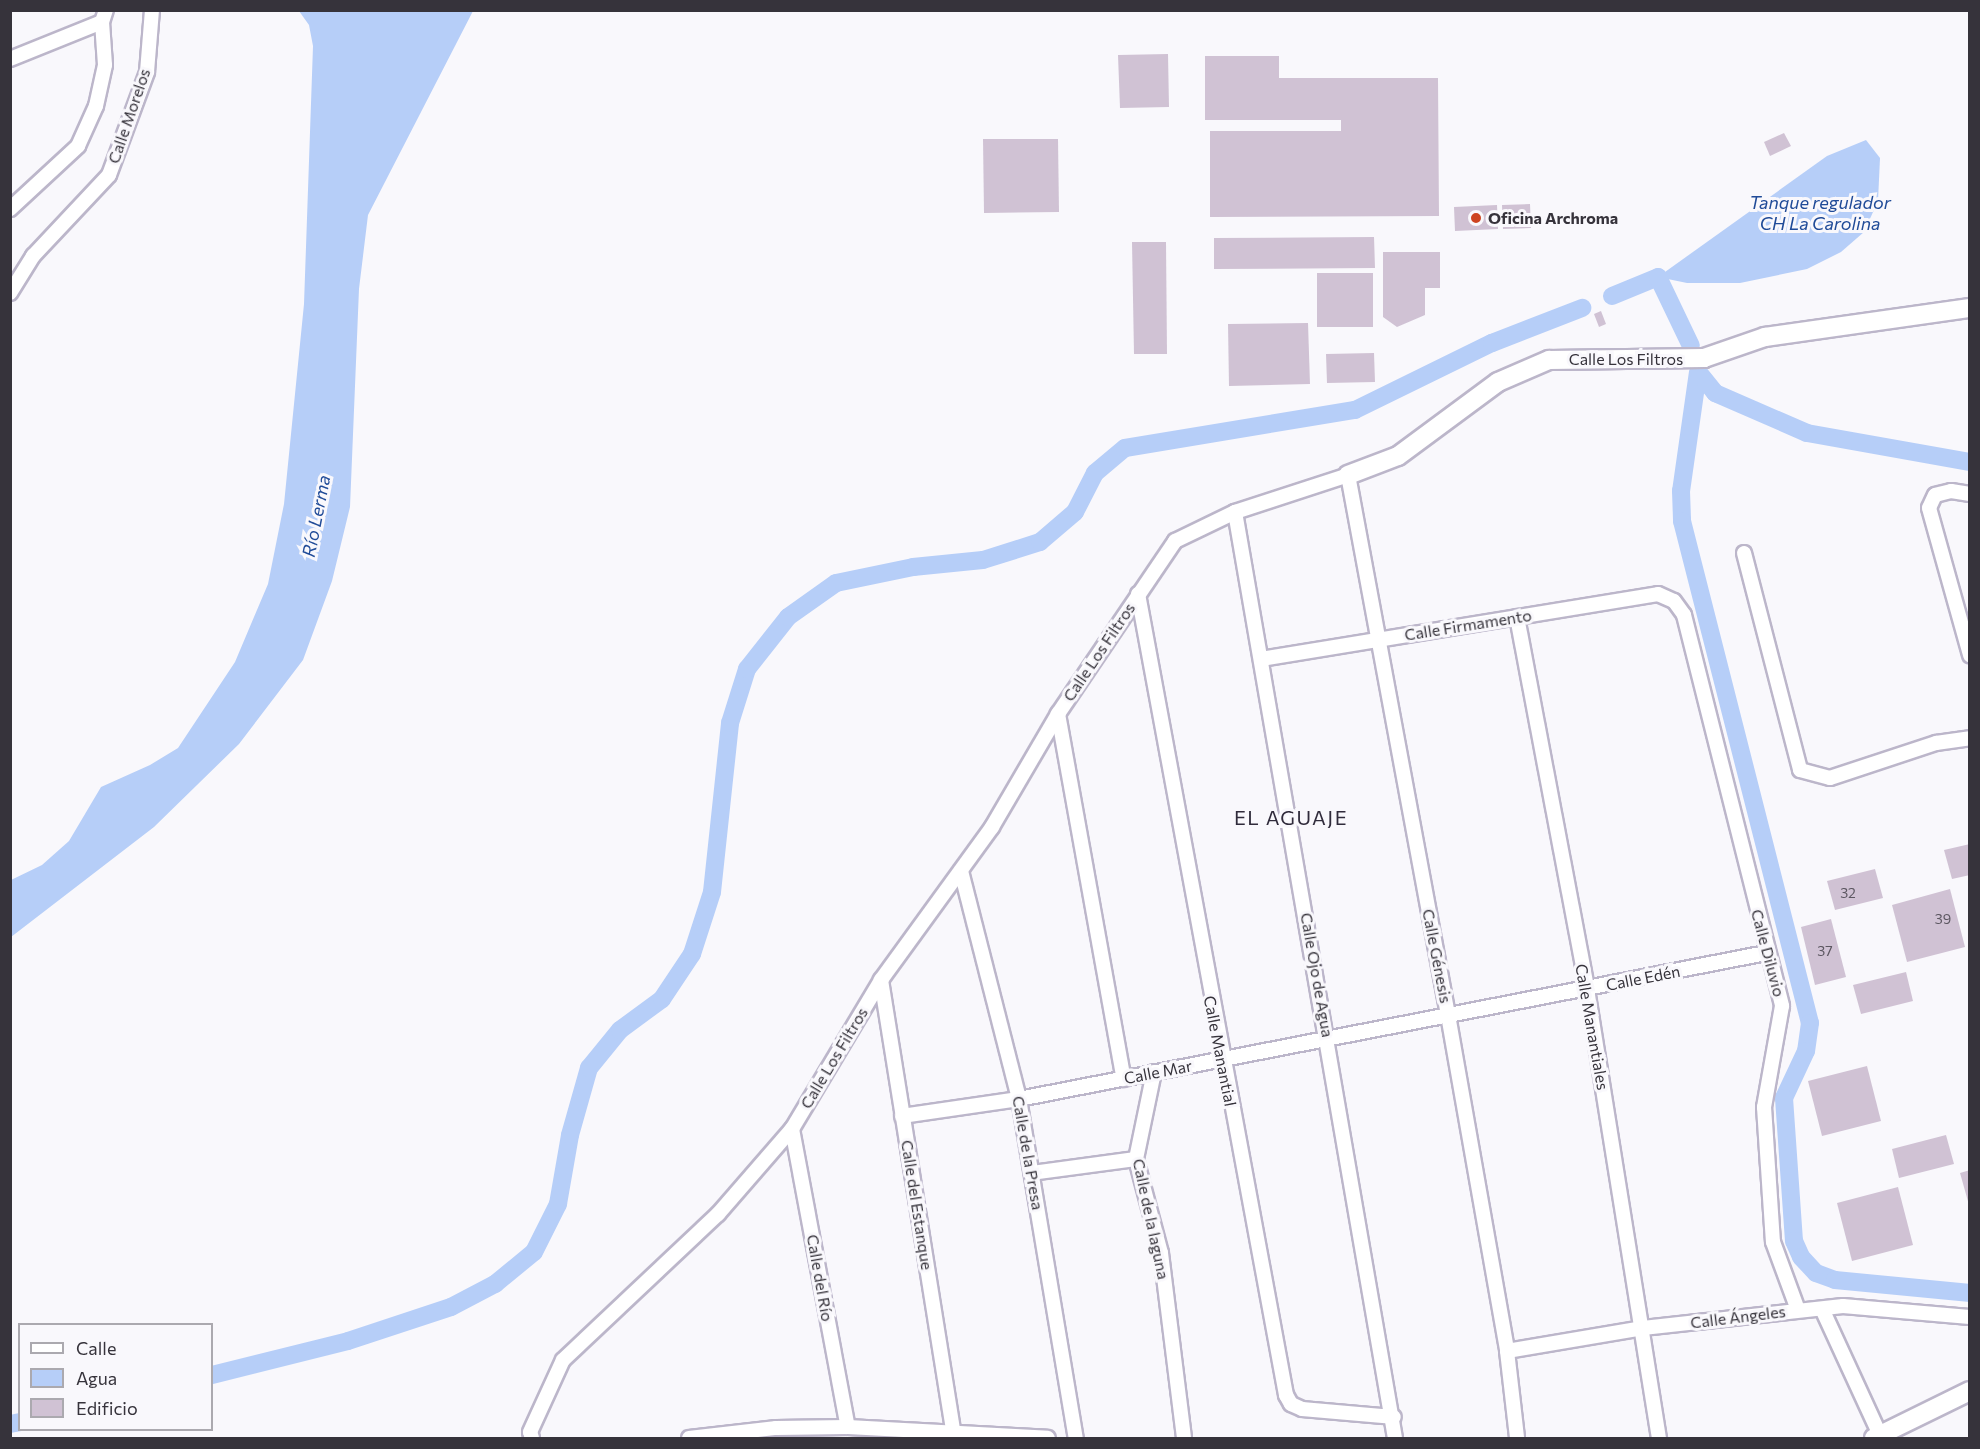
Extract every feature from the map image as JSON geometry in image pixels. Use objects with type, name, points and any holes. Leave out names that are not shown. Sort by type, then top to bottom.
[{"type":"street","name":"Calle Morelos","points":[[10,293],[33,256],[109,176],[147,72],[152,10]]},
{"type":"street","points":[[10,208],[78,146],[96,106],[105,65],[104,16],[12,54]]},
{"type":"street","name":"Calle Los Filtros","points":[[532,1438],[530,1432],[563,1360],[718,1214],[792,1129],[881,980],[961,871],[1058,714],[1175,541],[1234,512],[1348,476],[1398,456],[1498,382],[1549,360],[1704,358],[1765,337],[1970,308]]},
{"type":"street","name":"Calle Génesis","points":[[1348,476],[1448,1015],[1507,1352],[1517,1438]]},
{"type":"street","points":[[1970,494],[1951,491],[1935,495],[1929,508],[1970,655]]},
{"type":"street","name":"Calle Ojo de Agua","points":[[1234,512],[1329,1039],[1394,1417],[1395,1438]]},
{"type":"street","points":[[1744,553],[1800,770],[1830,778],[1936,743],[1970,738]]},
{"type":"street","name":"Calle Manantial","points":[[1138,594],[1221,1059],[1291,1404],[1302,1409],[1394,1417]]},
{"type":"street","name":"Calle Firmamento","points":[[1261,659],[1658,594],[1674,601]]},
{"type":"street","name":"Calle Diluvio","points":[[1674,601],[1684,615],[1766,953],[1782,1006],[1764,1107],[1773,1242],[1798,1310]]},
{"type":"street","name":"Calle Manantiales","points":[[1517,617],[1587,989],[1659,1438]]},
{"type":"street","points":[[1058,714],[1124,1078]]},
{"type":"street","name":"Calle de la Presa","points":[[961,871],[1019,1099],[1076,1438]]},
{"type":"street","name":"Calle Edén","points":[[1448,1015],[1766,953]]},
{"type":"street","name":"Calle del Estanque","points":[[881,980],[953,1431]]},
{"type":"street","name":"Calle Mar","points":[[902,1116],[1019,1099],[1448,1015]]},
{"type":"street","name":"Calle de la laguna","points":[[1154,1072],[1136,1159],[1161,1253],[1184,1438]]},
{"type":"street","name":"Calle del Río","points":[[792,1129],[848,1427]]},
{"type":"street","points":[[1032,1173],[1136,1159]]},
{"type":"street","name":"Calle Ángeles","points":[[1507,1352],[1643,1328],[1798,1310],[1823,1311],[1843,1306],[1970,1317]]},
{"type":"street","points":[[1823,1311],[1877,1437],[1970,1391]]},
{"type":"street","points":[[689,1438],[776,1428],[848,1427],[1048,1438]]},
{"type":"water","name":"Río Lerma","points":[[299,11],[473,11],[368,215],[359,289],[350,507],[332,581],[303,660],[239,744],[154,827],[11,937],[11,880],[42,865],[69,841],[101,787],[150,765],[178,748],[235,662],[268,584],[284,504],[304,304],[313,46],[309,25]]},
{"type":"water","name":"Tanque regulador CH La Carolina","points":[[1866,140],[1880,158],[1878,201],[1864,232],[1841,252],[1807,269],[1740,283],[1687,283],[1658,277],[1827,156]]},
{"type":"building","points":[[1168,54],[1169,107],[1120,108],[1118,55]]},
{"type":"building","points":[[1205,56],[1279,56],[1279,78],[1438,78],[1439,216],[1210,217],[1210,131],[1341,131],[1341,120],[1205,120]]},
{"type":"building","points":[[1784,133],[1791,146],[1770,156],[1764,142]]},
{"type":"building","points":[[983,139],[1058,139],[1059,212],[984,213]]},
{"type":"building","points":[[1530,204],[1531,228],[1503,229],[1502,205]]},
{"type":"building","name":"Oficina Archroma","points":[[1497,205],[1498,229],[1455,231],[1454,207]]},
{"type":"building","points":[[1374,237],[1375,268],[1214,269],[1214,238]]},
{"type":"building","points":[[1132,242],[1166,242],[1167,354],[1134,354]]},
{"type":"building","points":[[1383,252],[1440,252],[1440,288],[1425,288],[1425,315],[1397,327],[1383,317]]},
{"type":"building","points":[[1317,273],[1373,273],[1373,327],[1317,327]]},
{"type":"building","points":[[1601,311],[1606,324],[1599,327],[1594,314]]},
{"type":"building","points":[[1308,323],[1310,384],[1229,386],[1228,324]]},
{"type":"building","points":[[1374,353],[1375,382],[1327,383],[1326,354]]},
{"type":"building","points":[[1970,844],[1970,875],[1952,879],[1944,850]]},
{"type":"building","points":[[1875,869],[1883,898],[1835,910],[1827,881]]},
{"type":"building","points":[[1950,889],[1965,947],[1907,962],[1892,905]]},
{"type":"building","points":[[1831,919],[1846,977],[1815,985],[1801,927]]},
{"type":"building","points":[[1906,972],[1913,1001],[1861,1014],[1853,985]]},
{"type":"building","points":[[1867,1066],[1881,1121],[1822,1136],[1808,1081]]},
{"type":"building","points":[[1946,1135],[1954,1164],[1899,1178],[1892,1149]]},
{"type":"building","points":[[1970,1170],[1970,1205],[1969,1205],[1960,1173]]},
{"type":"building","points":[[1898,1187],[1913,1245],[1852,1261],[1837,1203]]},
{"type":"waterway","points":[[1612,296],[1658,277],[1691,346]]},
{"type":"waterway","points":[[213,1375],[348,1341],[451,1307],[495,1284],[534,1252],[558,1204],[570,1135],[589,1068],[620,1030],[662,999],[692,954],[712,892],[730,723],[747,669],[788,617],[836,583],[913,567],[983,560],[1040,542],[1075,512],[1095,473],[1125,448],[1355,410],[1492,343],[1582,308]]},
{"type":"waterway","points":[[1698,372],[1681,491],[1682,521],[1810,1023],[1806,1051],[1784,1098],[1794,1241],[1801,1257],[1816,1273],[1835,1280],[1970,1293]]},
{"type":"waterway","points":[[1699,373],[1715,393],[1807,433],[1970,462]]},
{"type":"waterway","points":[[10,1424],[18,1422]]},
{"type":"place","name":"Oficina Archroma","points":[[1476,218]]},
{"type":"district","name":"EL AGUAJE","points":[[1291,817]]}]
